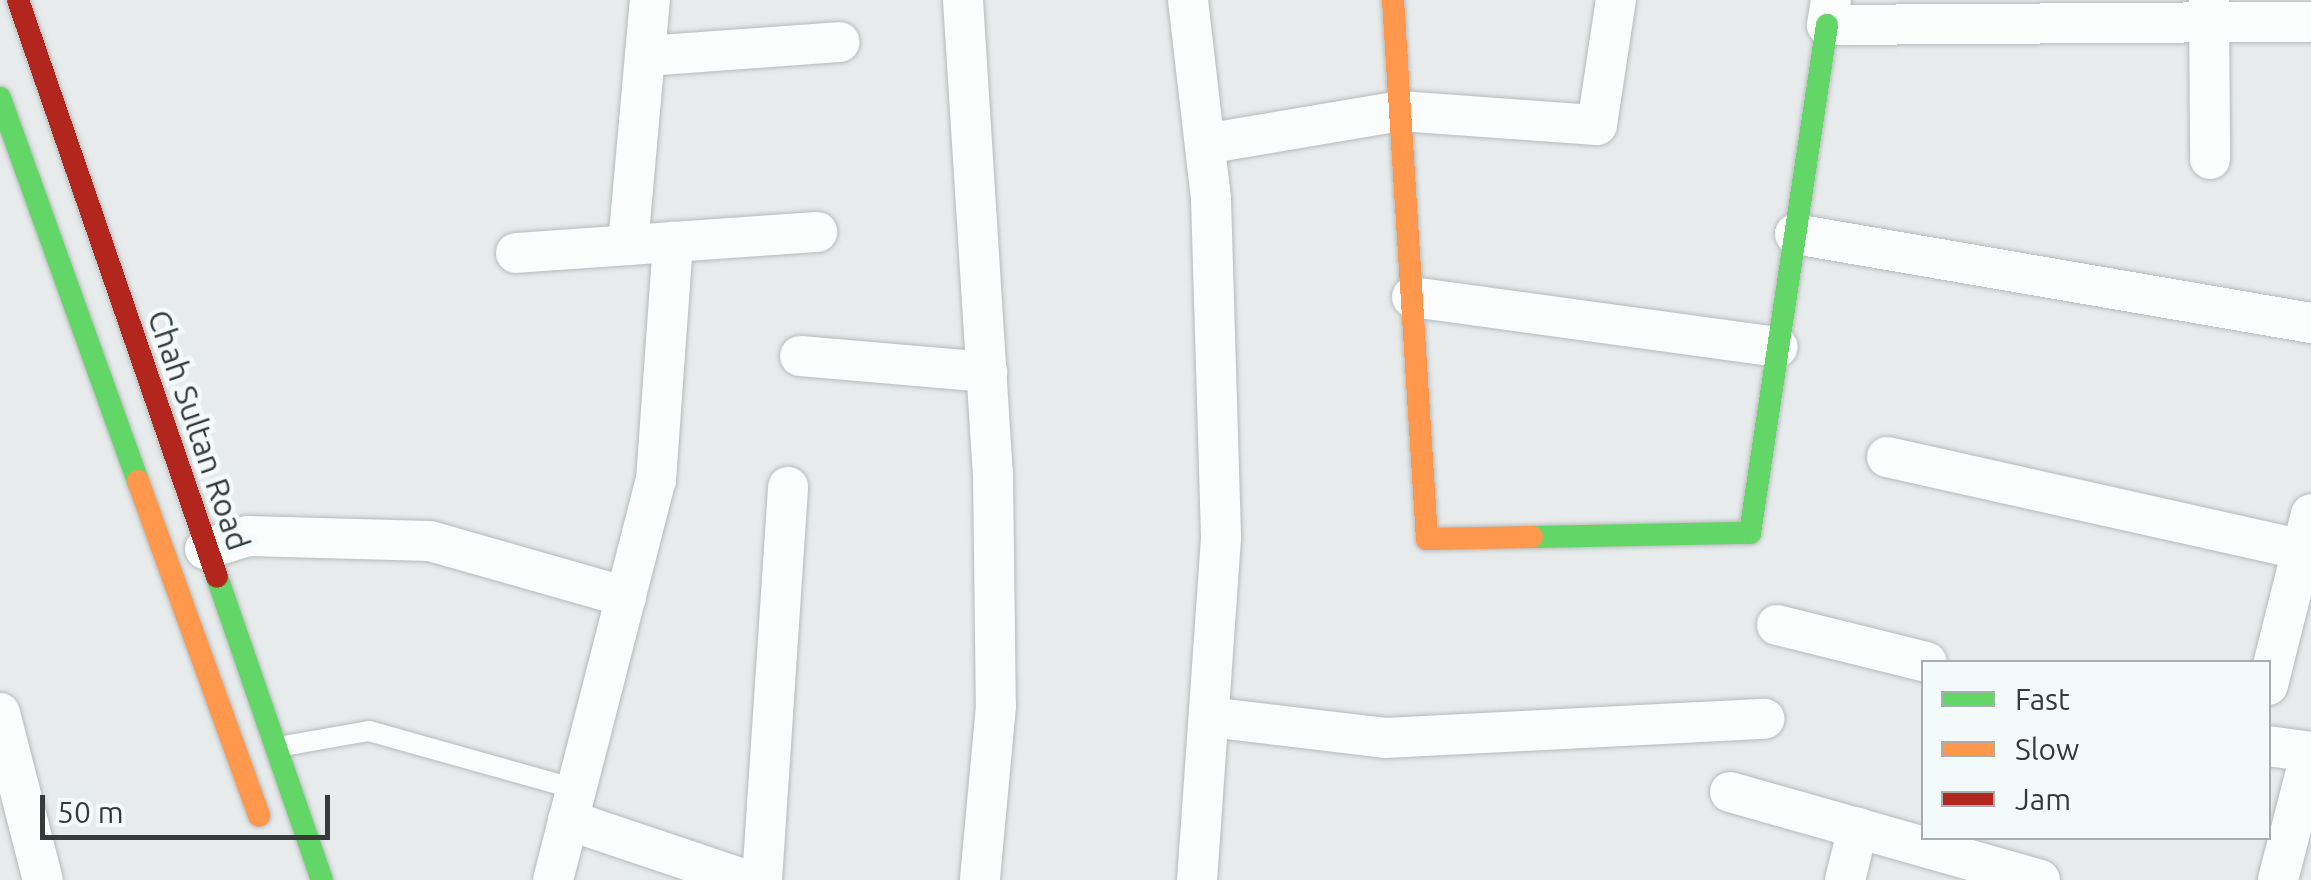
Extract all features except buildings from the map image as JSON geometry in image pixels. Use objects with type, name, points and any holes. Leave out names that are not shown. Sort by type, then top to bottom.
[{"type":"main road","name":"Chah Sultan Road","points":[[18,0],[322,880]]},
{"type":"main road","points":[[1393,0],[1427,539],[1750,534],[1829,13]]},
{"type":"main road","points":[[0,98],[269,844]]},
{"type":"street","points":[[628,245],[650,0]]},
{"type":"street","points":[[963,0],[987,372],[996,706],[980,880]]},
{"type":"street","points":[[1188,0],[1205,144],[1221,538],[1197,880]]},
{"type":"street","points":[[1205,144],[1400,111],[1597,124],[1616,0]]},
{"type":"street","points":[[2209,12],[2210,159]]},
{"type":"street","points":[[1829,13],[2209,12],[2311,22]]},
{"type":"street","points":[[645,56],[840,42]]},
{"type":"street","points":[[516,252],[818,232]]},
{"type":"street","points":[[1795,234],[2311,323]]},
{"type":"street","points":[[553,880],[656,480],[672,242]]},
{"type":"street","points":[[1412,297],[1778,347]]},
{"type":"street","points":[[800,356],[987,372]]},
{"type":"street","points":[[1887,457],[2306,532],[2271,674]]},
{"type":"street","points":[[762,880],[788,487]]},
{"type":"street","points":[[205,549],[248,536],[430,541],[626,597]]},
{"type":"street","points":[[1777,625],[1921,661]]},
{"type":"street","points":[[0,714],[43,880]]},
{"type":"street","points":[[1209,717],[1385,738],[1765,719]]},
{"type":"street","points":[[2271,746],[2311,752],[2303,819],[2278,880]]},
{"type":"street","points":[[1730,792],[2040,880]]},
{"type":"street","points":[[572,805],[746,880]]},
{"type":"street","points":[[1844,880],[1858,828]]},
{"type":"lane","points":[[275,747],[369,731],[572,805]]},
{"type":"traffic: fast","points":[[1532,537],[1750,533],[1827,25]]},
{"type":"traffic: fast","points":[[0,98],[138,481]]},
{"type":"traffic: fast","points":[[217,577],[322,880]]},
{"type":"traffic: slow","points":[[1393,0],[1427,539],[1532,537]]},
{"type":"traffic: slow","points":[[138,481],[259,816]]},
{"type":"traffic: jam","points":[[18,0],[217,577]]}]
